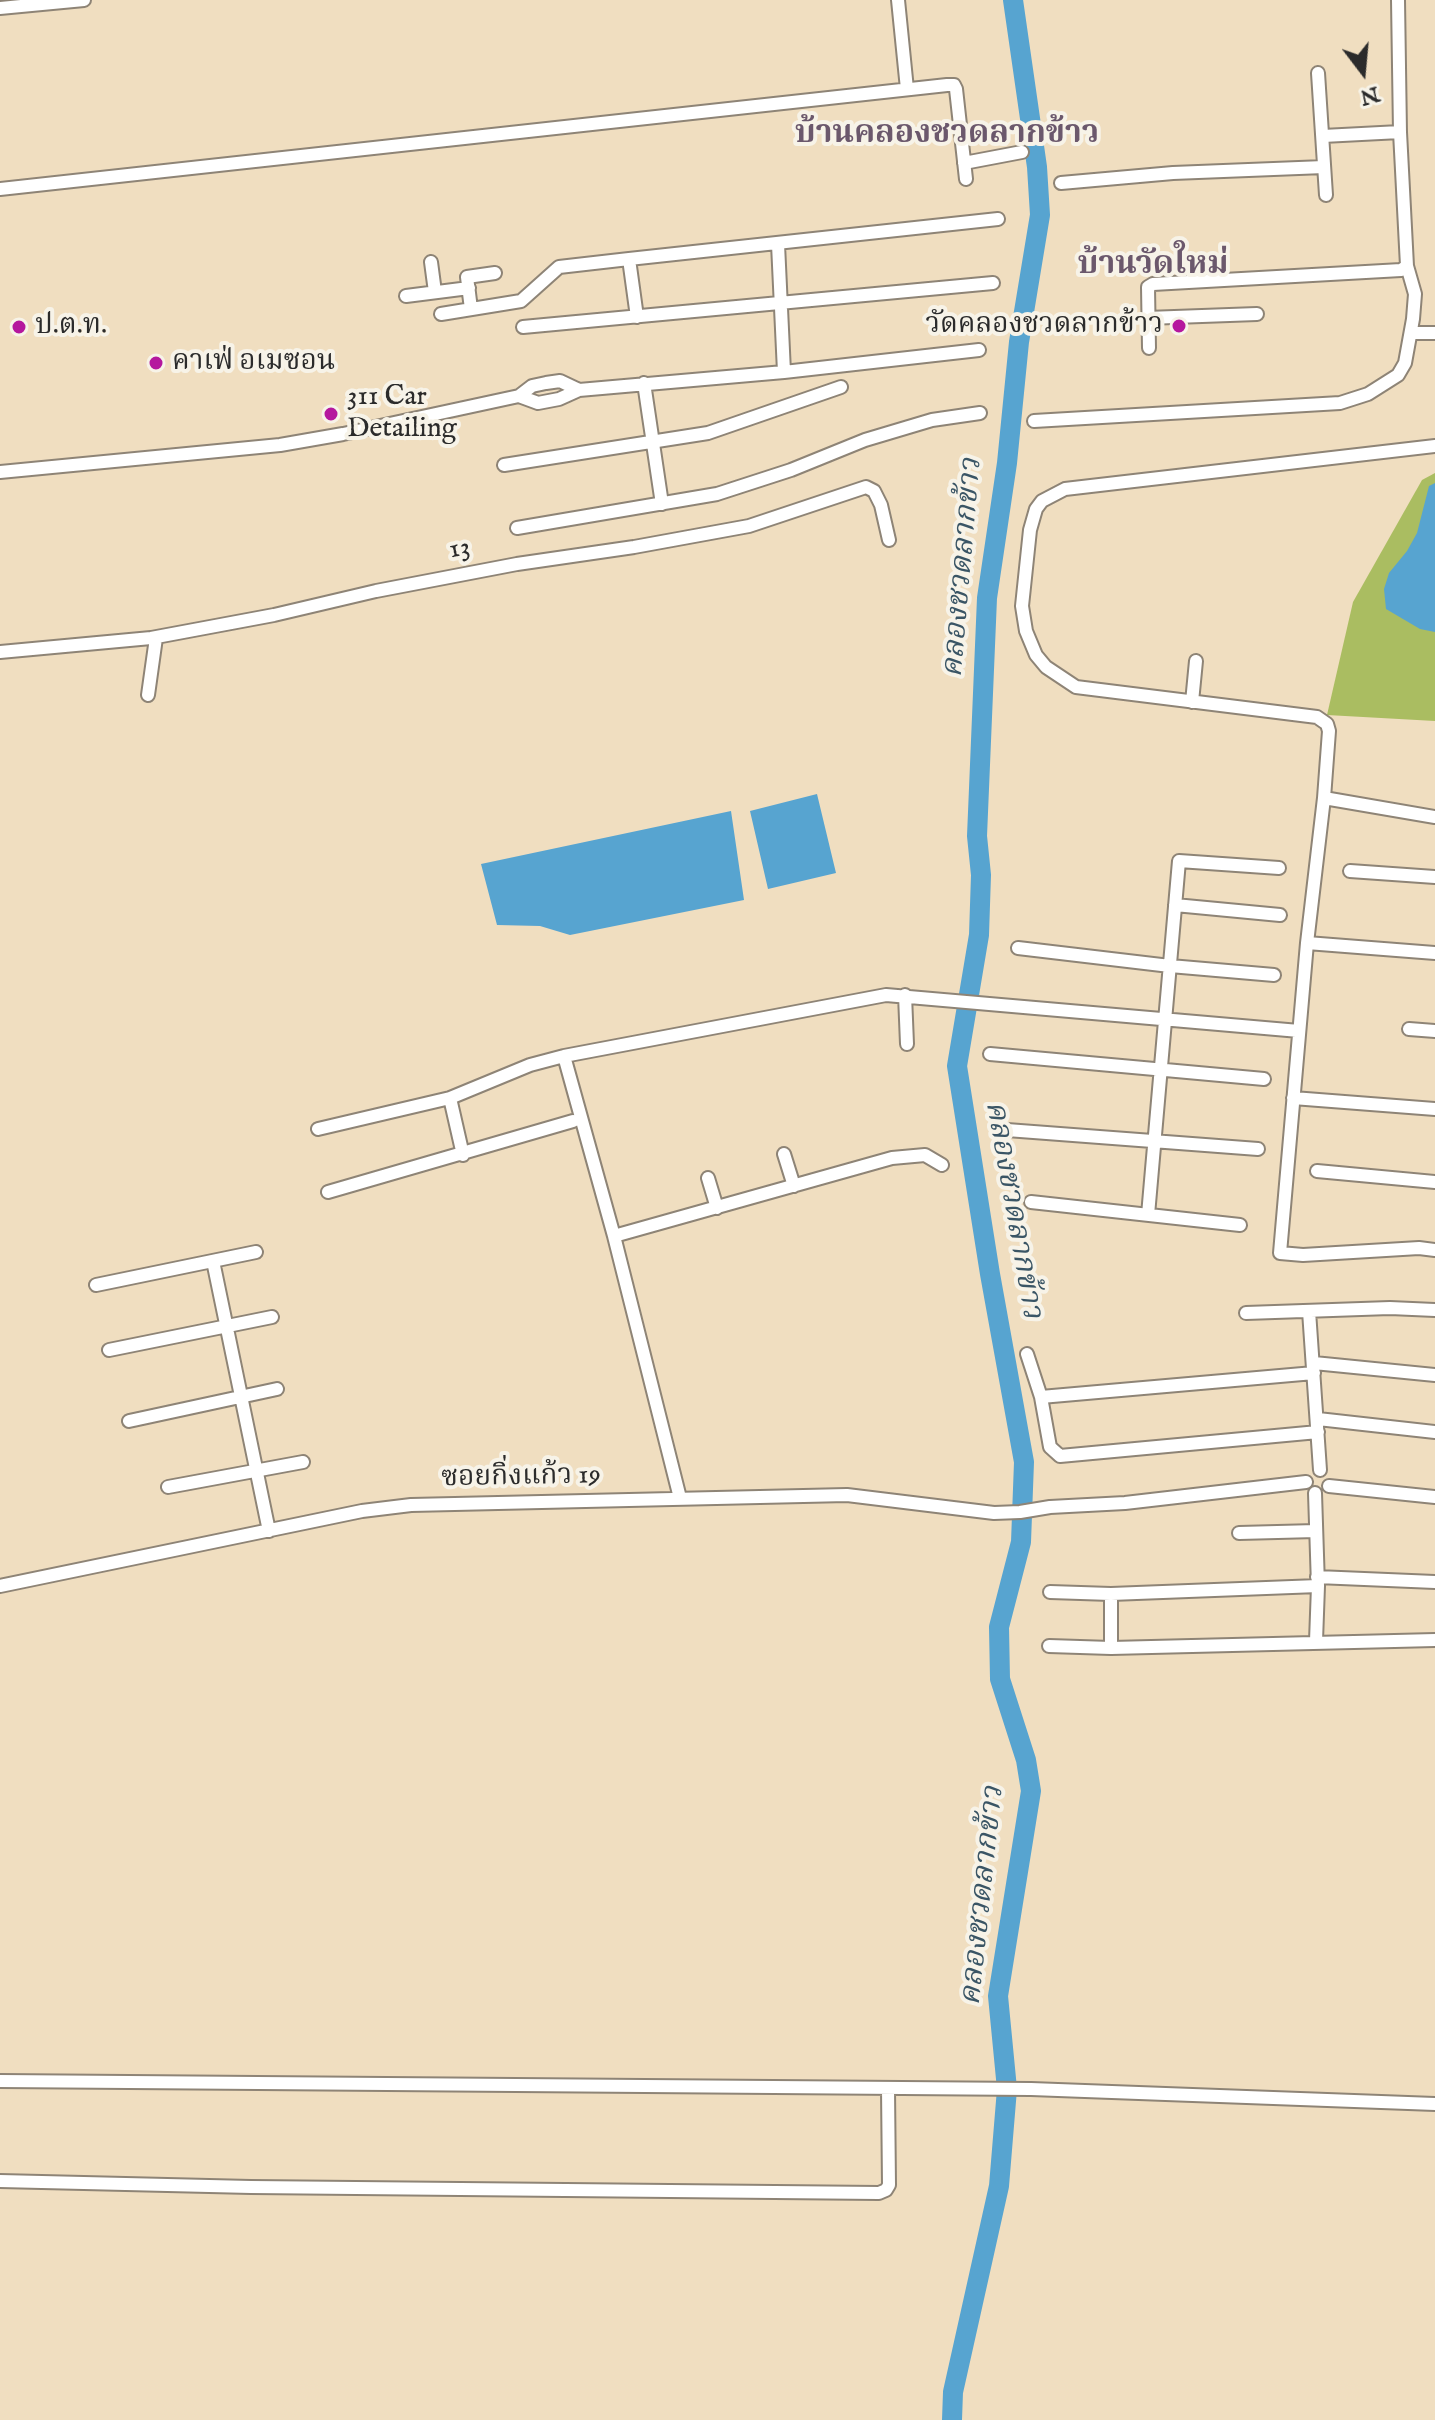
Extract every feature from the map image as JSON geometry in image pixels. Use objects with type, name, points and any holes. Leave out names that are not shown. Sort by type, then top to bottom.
[{"type":"street","points":[[0,8],[84,0]]},
{"type":"street","points":[[898,0],[907,89]]},
{"type":"street","points":[[1034,421],[1340,403],[1368,394],[1398,375],[1405,363],[1415,294],[1407,266],[1400,132],[1398,0]]},
{"type":"street","points":[[1318,73],[1326,195]]},
{"type":"street","points":[[0,189],[954,85],[966,179]]},
{"type":"street","points":[[1323,136],[1400,132]]},
{"type":"street","points":[[964,163],[1022,152]]},
{"type":"street","points":[[1061,183],[1173,173],[1324,167]]},
{"type":"street","points":[[441,314],[521,301],[559,267],[998,219]]},
{"type":"street","points":[[778,244],[784,372]]},
{"type":"street","points":[[629,259],[637,317]]},
{"type":"street","points":[[431,262],[435,292]]},
{"type":"street","points":[[1149,348],[1148,287],[1153,284],[1401,270],[1407,266]]},
{"type":"street","points":[[471,309],[467,277],[495,273]]},
{"type":"street","points":[[523,327],[993,283]]},
{"type":"street","points":[[406,296],[469,288]]},
{"type":"street","points":[[1147,318],[1257,314]]},
{"type":"street","points":[[1411,333],[1435,333]]},
{"type":"street","points":[[519,396],[538,403],[559,399],[579,390],[784,372],[979,350]]},
{"type":"street","points":[[0,472],[280,445],[519,396],[532,386],[546,383],[560,381],[579,390]]},
{"type":"street","points":[[644,383],[662,504]]},
{"type":"street","points":[[504,465],[708,433],[841,387]]},
{"type":"street","points":[[517,528],[742,487],[865,440],[932,420],[980,413]]},
{"type":"street","points":[[1435,446],[1065,489],[1042,501],[1036,509],[1030,530],[1022,606],[1026,631],[1036,655],[1046,667],[1076,687],[1317,717],[1327,724],[1324,798],[1307,943],[1280,1253],[1303,1255],[1419,1248],[1435,1250]]},
{"type":"street","name":"13","points":[[0,652],[156,638],[517,564],[749,526],[866,487],[874,491],[881,505],[889,540]]},
{"type":"street","points":[[148,695],[156,638]]},
{"type":"street","points":[[1192,702],[1196,661]]},
{"type":"street","points":[[1324,798],[1435,817]]},
{"type":"street","points":[[1148,1215],[1179,861],[1279,868]]},
{"type":"street","points":[[1350,871],[1435,877]]},
{"type":"street","points":[[1175,905],[1280,915]]},
{"type":"street","points":[[1307,943],[1435,953]]},
{"type":"street","points":[[1018,948],[1274,975]]},
{"type":"street","points":[[318,1129],[450,1098],[530,1065],[564,1056],[869,997],[905,995],[944,998],[1299,1031]]},
{"type":"street","points":[[905,995],[907,1044]]},
{"type":"street","points":[[1409,1029],[1435,1031]]},
{"type":"street","points":[[990,1054],[1264,1079]]},
{"type":"street","points":[[564,1056],[614,1236],[680,1498]]},
{"type":"street","points":[[450,1098],[463,1155]]},
{"type":"street","points":[[1293,1098],[1435,1109]]},
{"type":"street","points":[[328,1192],[573,1121]]},
{"type":"street","points":[[1007,1130],[1258,1149]]},
{"type":"street","points":[[784,1154],[794,1186]]},
{"type":"street","points":[[614,1236],[892,1158],[925,1155],[942,1165]]},
{"type":"street","points":[[1317,1171],[1435,1182]]},
{"type":"street","points":[[708,1178],[717,1208]]},
{"type":"street","points":[[1031,1202],[1240,1225]]},
{"type":"street","points":[[96,1285],[256,1252]]},
{"type":"street","points":[[213,1261],[269,1531]]},
{"type":"street","points":[[1246,1313],[1390,1308],[1435,1310]]},
{"type":"street","points":[[1309,1311],[1320,1470]]},
{"type":"street","points":[[109,1350],[272,1317]]},
{"type":"street","points":[[1027,1354],[1041,1397],[1050,1447],[1060,1456],[1318,1425],[1435,1432]]},
{"type":"street","points":[[1041,1397],[1314,1368],[1435,1375]]},
{"type":"street","points":[[129,1421],[277,1389]]},
{"type":"street","points":[[168,1487],[303,1462]]},
{"type":"street","points":[[1320,1470],[1329,1477],[1329,1486],[1324,1492],[1315,1493],[1308,1489],[1306,1482],[1311,1471],[1320,1470]]},
{"type":"street","name":"ซอยกิ่งแก้ว 19","points":[[0,1586],[362,1511],[411,1505],[847,1495],[994,1513],[1125,1503],[1306,1482]]},
{"type":"street","points":[[1329,1486],[1435,1497]]},
{"type":"street","points":[[1315,1493],[1316,1641]]},
{"type":"street","points":[[1239,1533],[1316,1531]]},
{"type":"street","points":[[1050,1592],[1111,1594],[1317,1582],[1435,1582]]},
{"type":"street","points":[[1111,1594],[1111,1648]]},
{"type":"street","points":[[1049,1646],[1111,1648],[1435,1640]]},
{"type":"street","points":[[0,2081],[1031,2089],[1435,2104]]},
{"type":"street","points":[[0,2181],[251,2187],[879,2193],[889,2185],[888,2089]]},
{"type":"green space","points":[[1435,473],[1435,721],[1327,715],[1353,602],[1422,480]]},
{"type":"water","points":[[1435,483],[1435,632],[1420,629],[1386,609],[1384,589],[1389,573],[1417,533],[1429,486]]},
{"type":"water","points":[[817,794],[836,873],[768,889],[750,811]]},
{"type":"water","points":[[731,811],[744,900],[570,935],[540,926],[497,925],[481,864]]},
{"type":"waterway","name":"คลองชวดลากข้าว","points":[[952,2420],[953,2392],[999,2186],[1007,2089],[998,1996],[1031,1791],[1026,1760],[1000,1679],[999,1627],[1021,1542],[1024,1462],[957,1066],[979,935],[981,875],[977,836],[987,598],[1007,463],[1019,342],[1040,215],[1037,167],[1013,0]]},
{"type":"place","name":"วัดคลองชวดลากข้าว","points":[[1179,326]]},
{"type":"place","name":"ป.ต.ท.","points":[[19,327]]},
{"type":"place","name":"คาเฟ่ อเมซอน","points":[[156,363]]},
{"type":"place","name":"311 Car Detailing","points":[[331,414]]},
{"type":"district","name":"บ้านคลองชวดลากข้าว","points":[[947,135]]},
{"type":"district","name":"บ้านวัดใหม่","points":[[1153,266]]}]
